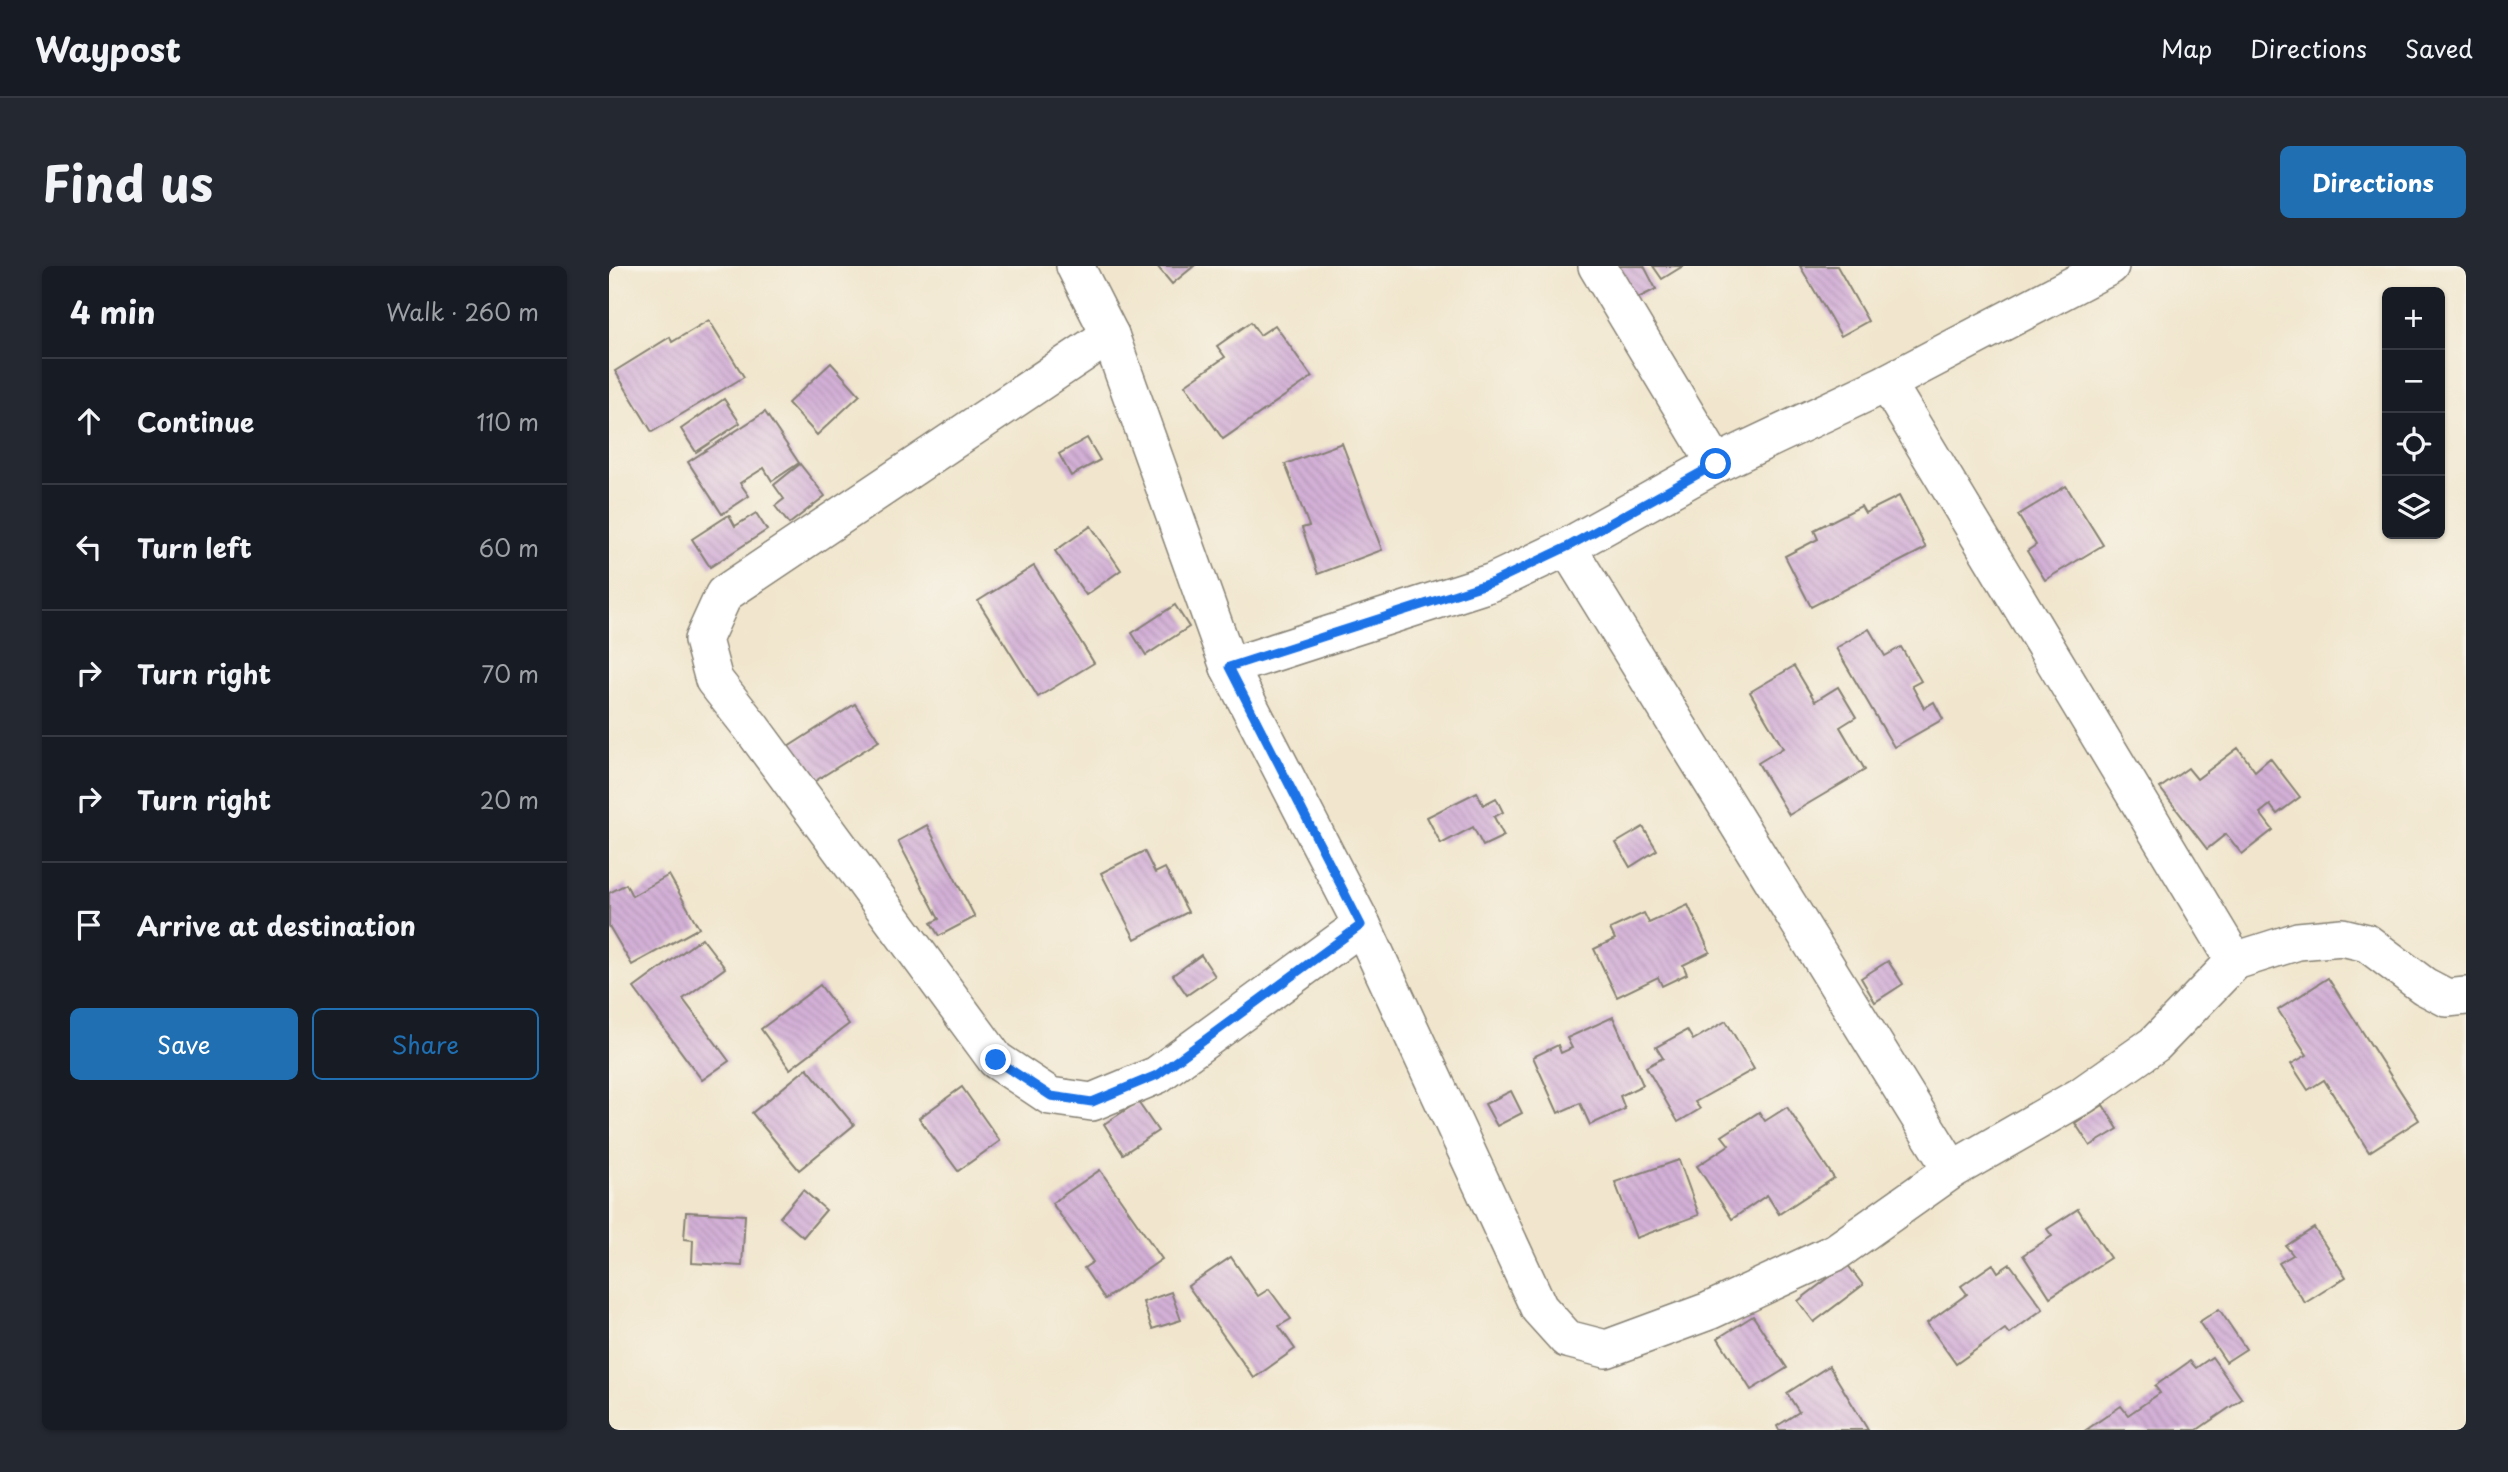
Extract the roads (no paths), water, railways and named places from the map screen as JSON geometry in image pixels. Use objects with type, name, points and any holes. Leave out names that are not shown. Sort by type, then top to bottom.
[{"type":"street","points":[[1075,266],[1110,335],[1229,667],[1361,925],[1539,1308],[1567,1339],[1606,1349],[1709,1311],[1836,1252],[1952,1170],[2081,1096],[2155,1044],[2235,961],[2298,941],[2342,937],[2367,943],[2424,986],[2447,998],[2466,996]]},
{"type":"street","points":[[1597,266],[1716,464]]},
{"type":"street","points":[[1229,667],[1493,582],[1567,547],[1716,464],[1887,383],[2110,266]]},
{"type":"street","points":[[1110,335],[724,594],[703,640],[713,680],[751,727],[996,1060],[1051,1096],[1092,1102],[1157,1075],[1361,925]]},
{"type":"street","points":[[1887,383],[2235,961]]},
{"type":"street","points":[[1567,547],[1952,1170]]}]
